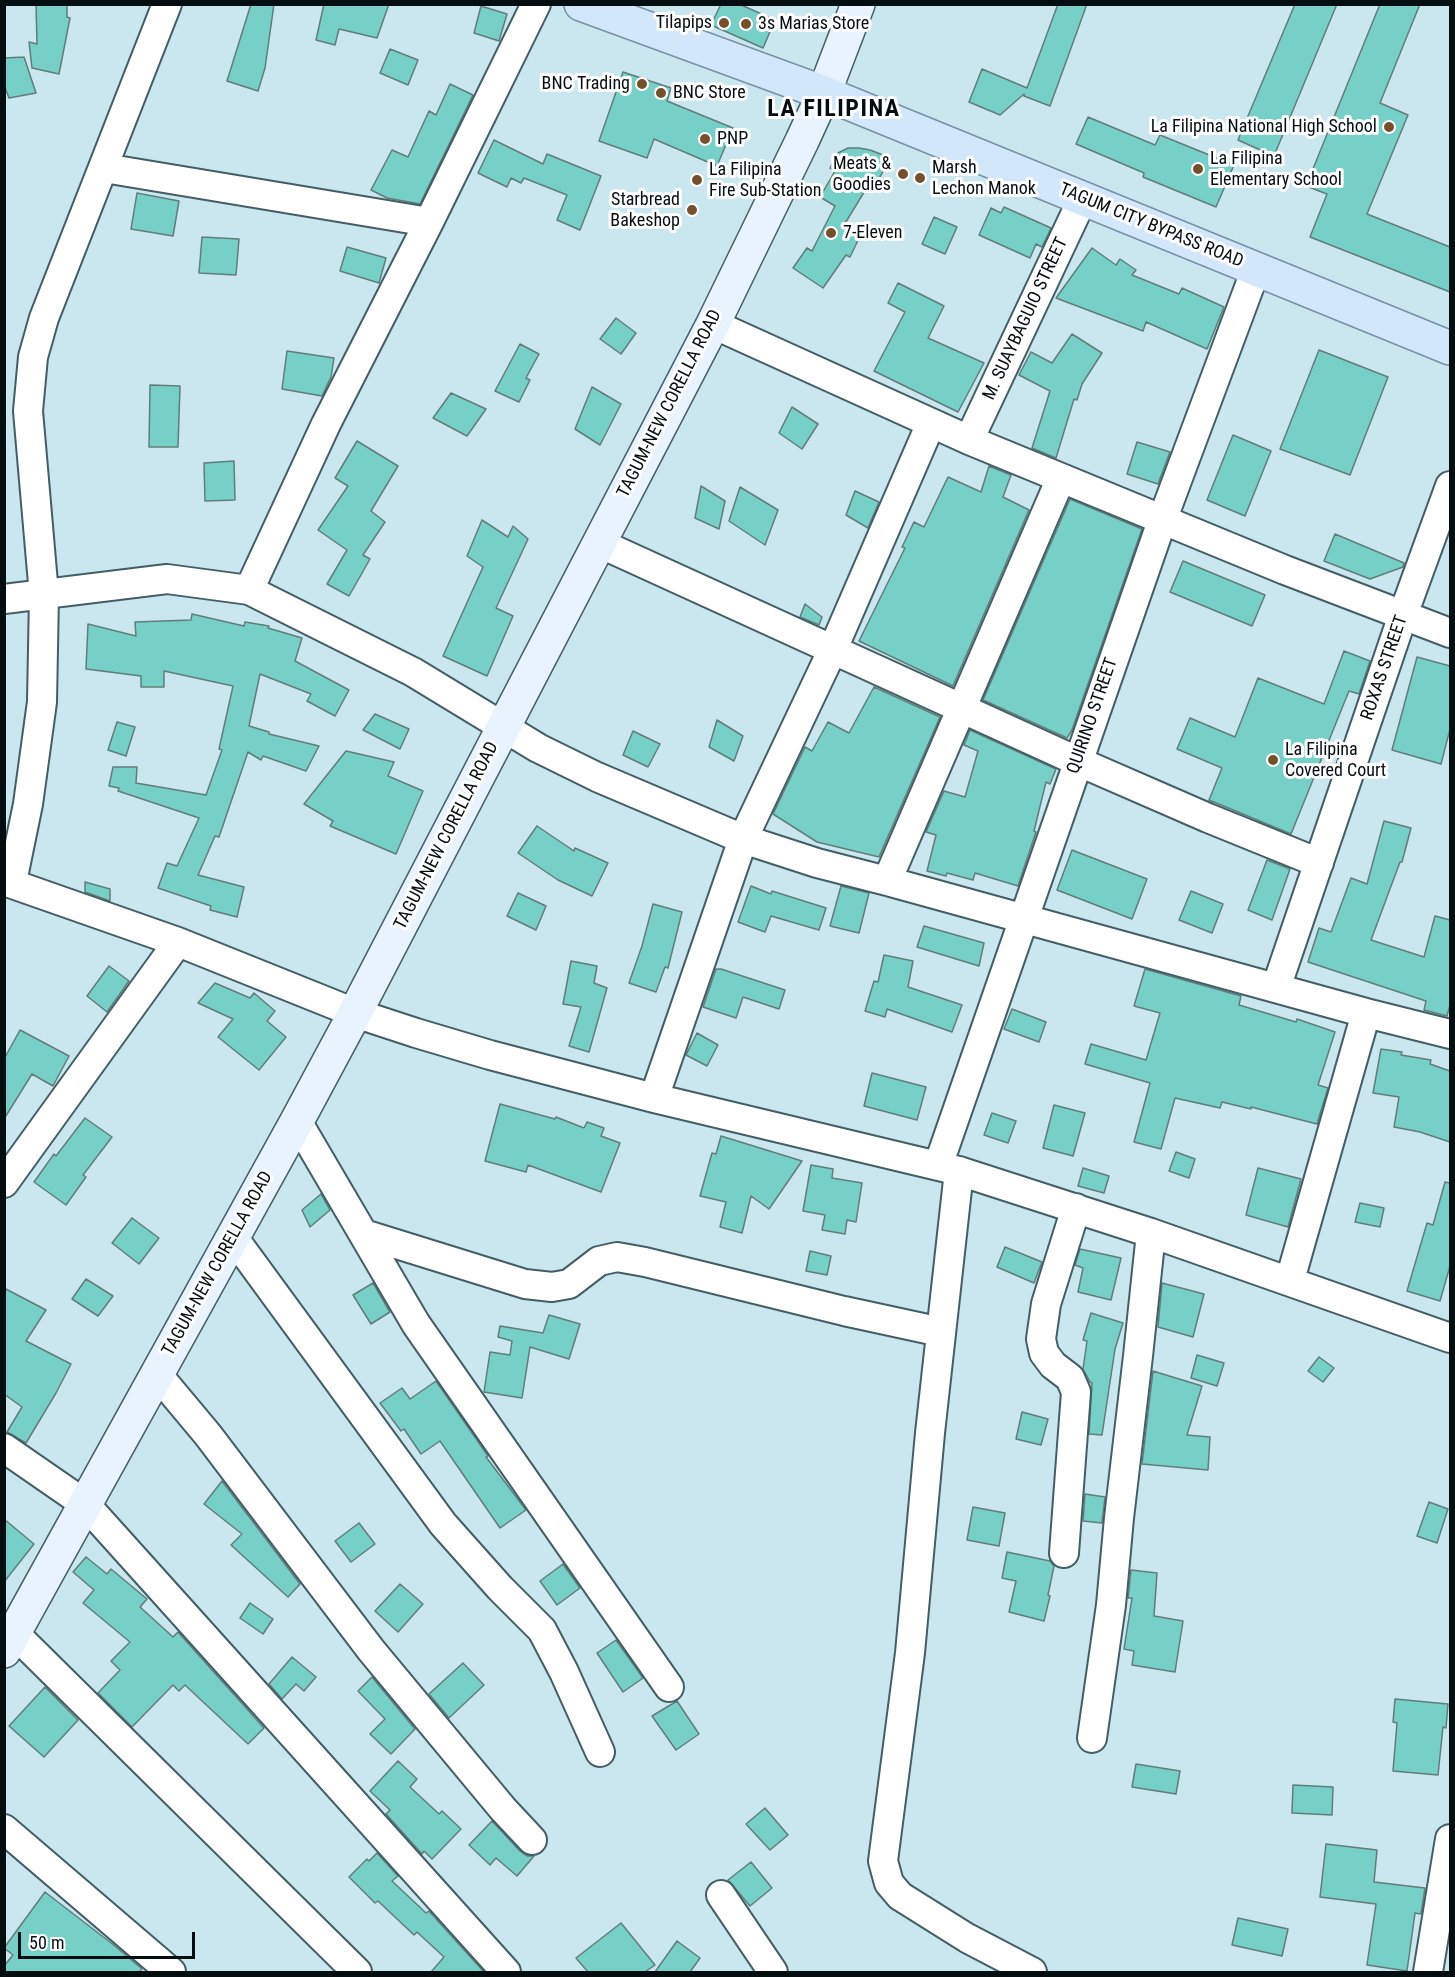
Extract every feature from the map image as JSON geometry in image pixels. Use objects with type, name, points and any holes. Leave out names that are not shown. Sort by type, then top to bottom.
[{"type":"main road","name":"TAGUM CITY BYPASS ROAD","points":[[581,4],[824,93],[1450,348]]},
{"type":"main road","name":"TAGUM-NEW CORELLA ROAD","points":[[9,1642],[355,1013],[599,543],[712,324],[824,93],[858,4]]},
{"type":"street","points":[[167,4],[44,318],[16,412],[44,595],[42,702],[28,804],[8,882],[178,942],[355,1013],[490,1055],[654,1098],[949,1168],[1290,1280],[1450,1338]]},
{"type":"street","points":[[249,590],[326,424],[537,4]]},
{"type":"street","points":[[104,168],[429,222]]},
{"type":"street","name":"M. SUAYBAGUIO STREET","points":[[969,440],[1083,198]]},
{"type":"street","name":"QUIRINO STREET","points":[[1032,1972],[967,1938],[900,1896],[889,1883],[883,1861],[910,1653],[941,1332],[949,1168],[1024,918],[1077,761],[1163,518],[1256,269]]},
{"type":"street","points":[[712,324],[969,440],[1285,570],[1450,633]]},
{"type":"street","points":[[654,1098],[743,839],[833,649],[931,423]]},
{"type":"street","points":[[886,880],[1061,478]]},
{"type":"street","name":"ROXAS STREET","points":[[1276,988],[1403,615],[1450,486]]},
{"type":"street","points":[[599,543],[1077,761],[1208,818],[1319,862]]},
{"type":"street","points":[[4,599],[167,579],[249,590],[413,672],[503,727],[597,777],[743,839],[817,863],[886,880],[1365,1013],[1450,1034]]},
{"type":"street","points":[[4,1183],[178,942]]},
{"type":"street","points":[[1290,1280],[1365,1013]]},
{"type":"street","points":[[297,1121],[416,1324],[669,1687]]},
{"type":"street","points":[[1065,1553],[1076,1392],[1070,1378],[1053,1365],[1044,1353],[1041,1339],[1046,1304],[1076,1208]]},
{"type":"street","points":[[1092,1738],[1112,1605],[1119,1518],[1151,1233]]},
{"type":"street","points":[[364,1234],[525,1284],[552,1287],[569,1284],[599,1262],[617,1257],[941,1332]]},
{"type":"street","points":[[233,1237],[443,1524],[500,1588],[542,1630],[564,1672],[600,1752]]},
{"type":"street","points":[[158,1374],[208,1435],[371,1650],[502,1809],[532,1840]]},
{"type":"street","points":[[4,1448],[85,1504],[506,1972]]},
{"type":"street","points":[[9,1642],[357,1972]]},
{"type":"street","points":[[4,1829],[171,1972]]},
{"type":"street","points":[[1428,1972],[1450,1839]]},
{"type":"street","points":[[721,1895],[773,1972]]},
{"type":"building","points":[[36,4],[67,4],[67,17],[70,18],[59,74],[32,68],[29,42],[37,44]]},
{"type":"building","points":[[251,4],[274,4],[265,68],[258,91],[227,81]]},
{"type":"building","points":[[324,4],[389,4],[377,38],[339,29],[335,45],[316,40]]},
{"type":"building","points":[[721,4],[739,4],[775,20],[763,48],[711,25]]},
{"type":"building","points":[[1058,4],[1087,4],[1050,106],[1024,96],[1024,94],[1000,115],[969,102],[982,69],[1027,88]]},
{"type":"building","points":[[1295,4],[1337,4],[1274,156],[1238,140]]},
{"type":"building","points":[[1380,4],[1420,4],[1380,103],[1408,115],[1367,214],[1450,247],[1450,292],[1310,237],[1327,194],[1306,186]]},
{"type":"building","points":[[481,6],[507,14],[499,41],[474,33]]},
{"type":"building","points":[[390,49],[418,60],[408,85],[380,73]]},
{"type":"building","points":[[24,57],[36,93],[9,98],[4,85],[4,58]]},
{"type":"building","points":[[623,72],[671,88],[667,101],[733,128],[717,166],[654,139],[647,158],[599,141]]},
{"type":"building","points":[[450,84],[473,95],[420,204],[387,198],[371,190],[392,150],[408,157],[429,111],[436,115]]},
{"type":"building","points":[[1088,117],[1155,145],[1160,135],[1234,165],[1216,207],[1143,177],[1144,173],[1076,144]]},
{"type":"building","points":[[494,140],[543,164],[547,154],[601,176],[580,230],[557,220],[567,195],[524,178],[521,183],[511,178],[507,187],[478,173]]},
{"type":"building","points":[[848,148],[870,150],[891,158],[871,192],[866,189],[844,225],[861,234],[850,257],[846,255],[823,288],[793,268],[807,248],[812,251],[835,206],[820,197],[835,171],[830,168],[838,153]]},
{"type":"building","points":[[137,193],[179,201],[173,236],[131,229]]},
{"type":"building","points":[[1004,207],[1051,228],[1042,247],[1036,244],[1030,258],[979,235],[991,208],[1001,213]]},
{"type":"building","points":[[934,217],[957,227],[945,254],[922,244]]},
{"type":"building","points":[[202,237],[239,239],[236,275],[199,273]]},
{"type":"building","points":[[347,247],[386,258],[379,283],[340,271]]},
{"type":"building","points":[[1092,248],[1116,265],[1120,259],[1136,270],[1132,275],[1179,294],[1182,288],[1224,307],[1207,349],[1146,322],[1143,331],[1056,298]]},
{"type":"building","points":[[898,283],[944,306],[928,338],[984,363],[958,412],[874,371],[905,312],[888,303]]},
{"type":"building","points":[[616,318],[636,333],[621,354],[600,339]]},
{"type":"building","points":[[1072,334],[1102,353],[1082,384],[1077,400],[1074,399],[1056,458],[1032,448],[1050,391],[1019,375],[1031,352],[1052,363]]},
{"type":"building","points":[[520,344],[539,354],[526,378],[530,380],[519,402],[495,391]]},
{"type":"building","points":[[1319,350],[1388,377],[1350,475],[1280,449]]},
{"type":"building","points":[[287,351],[334,358],[331,377],[322,396],[282,389]]},
{"type":"building","points":[[150,385],[180,386],[178,447],[149,447]]},
{"type":"building","points":[[592,387],[621,404],[600,445],[575,429]]},
{"type":"building","points":[[451,393],[486,409],[467,436],[433,418]]},
{"type":"building","points":[[792,407],[818,424],[802,449],[779,433]]},
{"type":"building","points":[[1233,435],[1271,451],[1245,516],[1207,500]]},
{"type":"building","points":[[357,441],[398,466],[371,511],[385,522],[363,555],[370,559],[349,596],[327,584],[347,550],[318,530],[348,486],[335,478]]},
{"type":"building","points":[[1137,442],[1170,452],[1158,484],[1127,474]]},
{"type":"building","points":[[234,461],[235,500],[205,501],[204,463]]},
{"type":"building","points":[[989,466],[1011,475],[1003,497],[1029,510],[953,686],[859,641],[905,548],[902,547],[914,522],[924,527],[948,477],[981,492]]},
{"type":"building","points":[[701,486],[725,501],[719,529],[695,518]]},
{"type":"building","points":[[740,487],[778,510],[765,545],[729,521]]},
{"type":"building","points":[[855,491],[879,502],[868,528],[846,515]]},
{"type":"building","points":[[1070,499],[1142,529],[1072,730],[1067,738],[983,700]]},
{"type":"building","points":[[482,520],[508,537],[513,526],[528,539],[496,608],[513,616],[487,676],[443,656],[483,567],[467,556]]},
{"type":"building","points":[[1335,534],[1404,563],[1403,567],[1370,579],[1324,561]]},
{"type":"building","points":[[1183,561],[1265,595],[1252,626],[1170,592]]},
{"type":"building","points":[[805,604],[822,617],[819,625],[800,617]]},
{"type":"building","points":[[192,614],[244,626],[245,622],[269,626],[268,628],[302,638],[295,661],[349,690],[335,716],[307,701],[311,694],[260,674],[249,726],[269,732],[269,734],[319,746],[306,771],[263,756],[261,760],[248,752],[219,837],[215,836],[198,875],[244,887],[237,917],[210,910],[211,906],[158,888],[167,863],[177,866],[199,818],[109,786],[113,767],[137,767],[136,783],[206,795],[222,750],[219,749],[233,686],[164,671],[164,687],[141,687],[141,676],[86,669],[88,624],[136,636],[135,622],[191,620]]},
{"type":"building","name":"La Filipina Covered Court","points":[[1344,651],[1370,661],[1359,694],[1349,691],[1291,834],[1209,800],[1222,768],[1177,749],[1190,718],[1235,737],[1258,678],[1324,704]]},
{"type":"building","points":[[1417,657],[1450,666],[1450,729],[1441,764],[1392,750]]},
{"type":"building","points":[[874,687],[940,717],[879,857],[817,842],[773,814],[805,747],[812,751],[828,722],[849,733]]},
{"type":"building","points":[[375,714],[409,729],[400,749],[363,730]]},
{"type":"building","points":[[717,720],[743,736],[734,761],[709,747]]},
{"type":"building","points":[[117,722],[135,727],[126,756],[108,750]]},
{"type":"building","points":[[970,730],[1056,769],[1050,784],[1046,782],[1034,831],[1036,832],[1018,886],[975,873],[973,880],[947,873],[946,876],[927,871],[936,835],[926,832],[944,791],[965,797],[978,751],[964,745]]},
{"type":"building","points":[[633,731],[660,744],[648,767],[623,755]]},
{"type":"building","points":[[346,751],[394,762],[388,776],[423,791],[396,854],[330,826],[333,821],[304,804]]},
{"type":"building","points":[[1384,821],[1411,828],[1402,862],[1400,862],[1371,940],[1424,957],[1435,916],[1450,920],[1450,1005],[1447,1016],[1424,1010],[1426,1001],[1308,962],[1319,928],[1331,932],[1351,878],[1367,884]]},
{"type":"building","points":[[537,826],[574,851],[575,848],[608,863],[592,896],[558,880],[518,853]]},
{"type":"building","points":[[1072,850],[1147,879],[1132,919],[1057,890]]},
{"type":"building","points":[[1267,860],[1290,869],[1272,920],[1248,910]]},
{"type":"building","points":[[85,882],[110,889],[110,901],[85,892]]},
{"type":"building","points":[[751,886],[771,894],[772,891],[826,908],[819,930],[771,916],[765,932],[738,922]]},
{"type":"building","points":[[841,886],[869,893],[859,933],[830,926]]},
{"type":"building","points":[[1191,891],[1223,904],[1212,933],[1179,920]]},
{"type":"building","points":[[518,893],[546,906],[536,930],[507,916]]},
{"type":"building","points":[[653,904],[682,912],[668,968],[665,967],[656,992],[629,983]]},
{"type":"building","points":[[924,926],[984,943],[979,966],[917,947]]},
{"type":"building","points":[[884,955],[913,961],[908,987],[962,1005],[952,1032],[887,1009],[885,1017],[865,1011],[874,981],[878,982]]},
{"type":"building","points":[[571,961],[597,966],[594,983],[607,988],[589,1052],[569,1046],[581,1007],[563,1004]]},
{"type":"building","points":[[109,966],[129,981],[107,1012],[87,996]]},
{"type":"building","points":[[716,969],[785,990],[779,1009],[743,997],[736,1018],[703,1007]]},
{"type":"building","points":[[1145,969],[1241,996],[1239,1005],[1296,1022],[1297,1019],[1335,1032],[1318,1085],[1328,1088],[1317,1124],[1251,1107],[1251,1109],[1222,1102],[1220,1108],[1175,1098],[1161,1149],[1134,1142],[1150,1083],[1085,1064],[1091,1044],[1146,1060],[1160,1013],[1134,1006]]},
{"type":"building","points":[[215,983],[250,998],[254,993],[275,1011],[267,1021],[286,1037],[259,1070],[218,1037],[233,1019],[198,1003]]},
{"type":"building","points":[[1012,1009],[1046,1022],[1039,1042],[1004,1029]]},
{"type":"building","points":[[20,1030],[69,1056],[53,1086],[32,1074],[4,1119],[4,1059]]},
{"type":"building","points":[[697,1033],[718,1045],[707,1066],[686,1055]]},
{"type":"building","points":[[1381,1049],[1431,1060],[1430,1064],[1450,1071],[1450,1142],[1420,1132],[1394,1127],[1399,1097],[1373,1093]]},
{"type":"building","points":[[872,1073],[926,1087],[917,1120],[864,1106]]},
{"type":"building","points":[[500,1104],[555,1119],[556,1117],[584,1128],[587,1122],[604,1128],[601,1136],[620,1143],[601,1192],[528,1165],[526,1172],[485,1161]]},
{"type":"building","points":[[1054,1105],[1085,1113],[1073,1156],[1043,1148]]},
{"type":"building","points":[[992,1113],[1016,1121],[1008,1143],[984,1135]]},
{"type":"building","points":[[85,1118],[112,1137],[83,1175],[86,1177],[66,1205],[34,1182],[54,1154],[56,1156]]},
{"type":"building","points":[[721,1136],[802,1161],[769,1209],[751,1196],[742,1233],[720,1227],[726,1202],[700,1196],[712,1153],[716,1154]]},
{"type":"building","points":[[1176,1152],[1195,1159],[1189,1178],[1169,1171]]},
{"type":"building","points":[[811,1165],[833,1169],[832,1178],[862,1183],[856,1222],[847,1220],[845,1234],[822,1230],[825,1215],[803,1211]]},
{"type":"building","points":[[1083,1168],[1109,1176],[1104,1193],[1078,1186]]},
{"type":"building","points":[[1258,1168],[1301,1179],[1288,1227],[1246,1215]]},
{"type":"building","points":[[1445,1182],[1450,1183],[1450,1266],[1440,1301],[1407,1291],[1427,1223],[1433,1225]]},
{"type":"building","points":[[321,1194],[330,1210],[310,1227],[302,1210]]},
{"type":"building","points":[[1360,1203],[1384,1208],[1380,1227],[1355,1222]]},
{"type":"building","points":[[132,1218],[159,1238],[139,1264],[112,1243]]},
{"type":"building","points":[[1005,1247],[1042,1262],[1034,1283],[997,1267]]},
{"type":"building","points":[[1080,1249],[1121,1258],[1111,1300],[1078,1292],[1083,1268],[1075,1265]]},
{"type":"building","points":[[810,1251],[831,1256],[827,1275],[806,1271]]},
{"type":"building","points":[[86,1279],[113,1296],[98,1316],[72,1299]]},
{"type":"building","points":[[373,1283],[390,1312],[371,1324],[353,1295]]},
{"type":"building","points":[[1162,1283],[1204,1294],[1193,1337],[1158,1327]]},
{"type":"building","points":[[4,1288],[46,1310],[26,1341],[71,1364],[26,1443],[7,1432],[22,1407],[4,1394]]},
{"type":"building","points":[[1091,1313],[1123,1323],[1115,1349],[1102,1435],[1089,1434],[1092,1383],[1083,1369],[1087,1341],[1083,1340]]},
{"type":"building","points":[[549,1315],[580,1324],[569,1359],[530,1347],[522,1398],[484,1392],[490,1352],[510,1355],[512,1341],[498,1337],[500,1326],[543,1333]]},
{"type":"building","points":[[1197,1355],[1224,1363],[1217,1386],[1191,1378]]},
{"type":"building","points":[[1319,1357],[1334,1368],[1323,1382],[1308,1371]]},
{"type":"building","points":[[1153,1371],[1202,1386],[1187,1435],[1210,1437],[1208,1470],[1142,1464]]},
{"type":"building","points":[[436,1381],[488,1456],[486,1457],[526,1510],[500,1528],[440,1441],[421,1454],[404,1429],[401,1431],[380,1403],[402,1388],[410,1399]]},
{"type":"building","points":[[1022,1412],[1048,1419],[1041,1445],[1016,1439]]},
{"type":"building","points":[[222,1481],[300,1584],[288,1597],[231,1545],[242,1534],[204,1504]]},
{"type":"building","points":[[1085,1494],[1105,1497],[1102,1523],[1083,1521]]},
{"type":"building","points":[[1429,1502],[1448,1509],[1437,1543],[1417,1536]]},
{"type":"building","points":[[973,1507],[1005,1513],[999,1546],[967,1540]]},
{"type":"building","points":[[4,1519],[34,1544],[4,1582]]},
{"type":"building","points":[[359,1523],[375,1544],[351,1562],[335,1541]]},
{"type":"building","points":[[1007,1552],[1050,1561],[1054,1566],[1044,1621],[1009,1612],[1016,1581],[1002,1578]]},
{"type":"building","points":[[86,1557],[107,1574],[111,1569],[147,1599],[140,1607],[173,1637],[178,1632],[264,1728],[248,1744],[185,1685],[179,1691],[173,1685],[132,1727],[98,1693],[120,1670],[111,1661],[130,1642],[83,1603],[94,1590],[73,1572]]},
{"type":"building","points":[[563,1564],[580,1588],[557,1605],[540,1581]]},
{"type":"building","points":[[1131,1570],[1157,1573],[1154,1616],[1183,1621],[1175,1672],[1132,1665],[1134,1651],[1124,1649],[1132,1598],[1128,1598]]},
{"type":"building","points":[[400,1584],[423,1604],[398,1632],[375,1611]]},
{"type":"building","points":[[250,1603],[273,1619],[263,1634],[240,1618]]},
{"type":"building","points":[[616,1640],[643,1678],[623,1692],[597,1653]]},
{"type":"building","points":[[292,1657],[316,1677],[304,1691],[296,1684],[282,1699],[269,1684]]},
{"type":"building","points":[[463,1663],[484,1685],[449,1718],[429,1694]]},
{"type":"building","points":[[372,1677],[415,1729],[391,1754],[370,1734],[385,1719],[358,1691]]},
{"type":"building","points":[[45,1687],[78,1720],[44,1757],[9,1726]]},
{"type":"building","points":[[1395,1699],[1448,1704],[1438,1775],[1393,1771],[1397,1723],[1393,1722]]},
{"type":"building","points":[[677,1701],[699,1734],[676,1750],[652,1716]]},
{"type":"building","points":[[398,1761],[417,1779],[410,1787],[439,1814],[442,1811],[461,1829],[432,1859],[424,1851],[422,1854],[386,1814],[390,1810],[370,1791]]},
{"type":"building","points":[[1136,1764],[1180,1771],[1176,1794],[1132,1787]]},
{"type":"building","points":[[1293,1785],[1333,1787],[1332,1815],[1292,1813]]},
{"type":"building","points":[[765,1808],[788,1835],[770,1850],[746,1824]]},
{"type":"building","points":[[492,1821],[520,1851],[527,1856],[534,1856],[517,1876],[496,1858],[490,1865],[469,1845]]},
{"type":"building","points":[[1326,1844],[1377,1850],[1374,1882],[1425,1888],[1421,1914],[1415,1913],[1407,1971],[1367,1965],[1376,1904],[1320,1897]]},
{"type":"building","points":[[377,1853],[398,1876],[392,1881],[426,1913],[429,1911],[484,1972],[431,1972],[444,1957],[417,1932],[414,1935],[378,1901],[375,1903],[349,1877],[367,1859],[369,1861]]},
{"type":"building","points":[[751,1862],[772,1888],[750,1906],[728,1880]]},
{"type":"building","points":[[45,1892],[142,1969],[139,1972],[4,1972],[4,1966],[13,1955],[4,1948]]},
{"type":"building","points":[[1238,1918],[1288,1929],[1282,1956],[1232,1945]]},
{"type":"building","points":[[621,1923],[655,1965],[645,1972],[588,1972],[576,1958]]},
{"type":"building","points":[[677,1941],[700,1958],[690,1972],[655,1972]]},
{"type":"place","name":"Tilapips","points":[[724,23]]},
{"type":"place","name":"3s Marias Store","points":[[746,24]]},
{"type":"place","name":"BNC Trading","points":[[642,84]]},
{"type":"place","name":"BNC Store","points":[[661,93]]},
{"type":"place","name":"La Filipina National High School","points":[[1389,127]]},
{"type":"place","name":"PNP","points":[[705,139]]},
{"type":"place","name":"La Filipina Elementary School","points":[[1198,169]]},
{"type":"place","name":"Meats & Goodies","points":[[903,174]]},
{"type":"place","name":"Marsh Lechon Manok","points":[[920,178]]},
{"type":"place","name":"La Filipina Fire Sub-Station","points":[[697,180]]},
{"type":"place","name":"Starbread Bakeshop","points":[[692,210]]},
{"type":"place","name":"7-Eleven","points":[[831,233]]},
{"type":"place","name":"La Filipina Covered Court","points":[[1273,760]]},
{"type":"district","name":"LA FILIPINA","points":[[834,110]]}]
